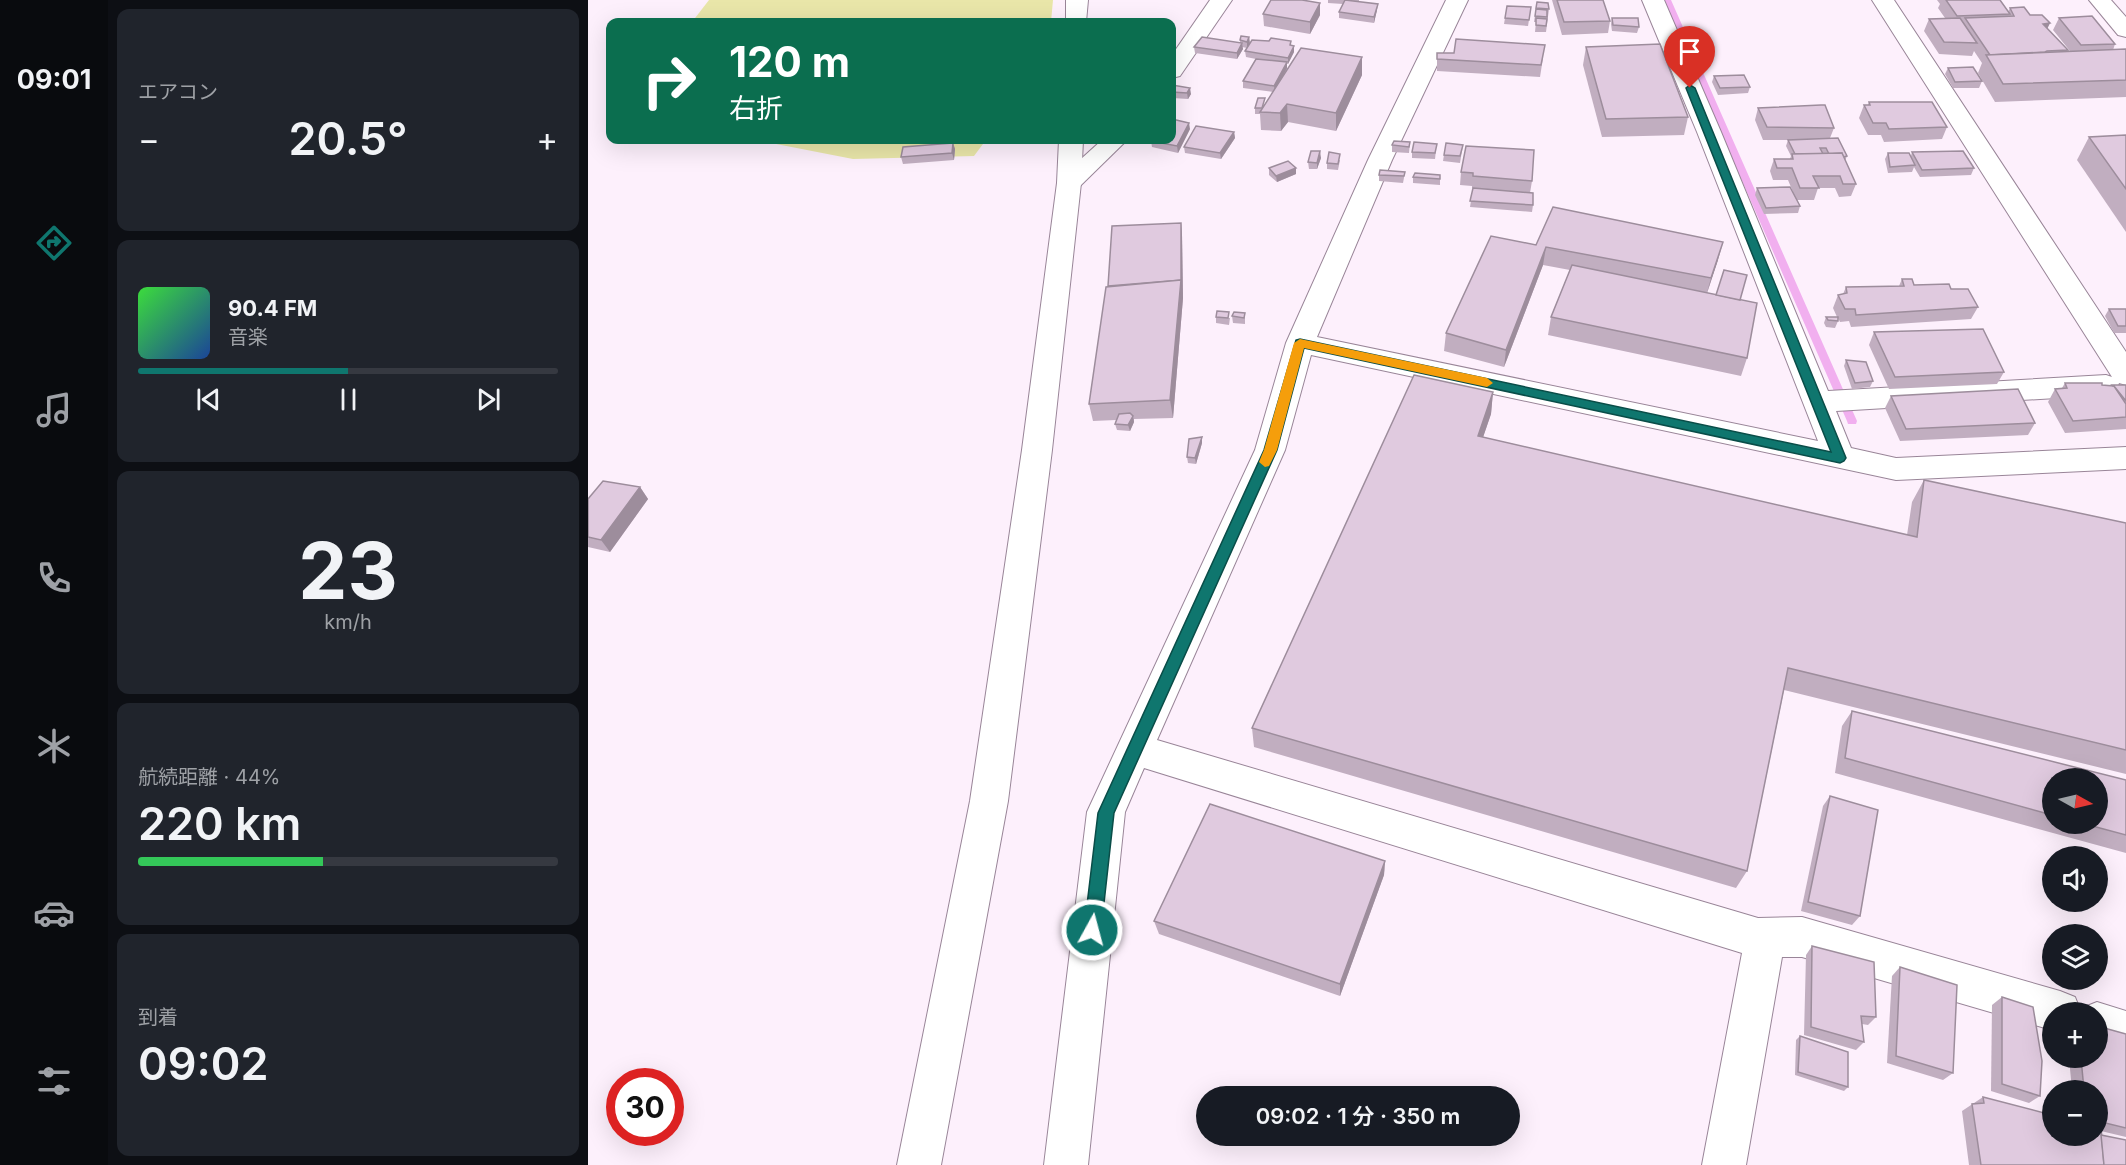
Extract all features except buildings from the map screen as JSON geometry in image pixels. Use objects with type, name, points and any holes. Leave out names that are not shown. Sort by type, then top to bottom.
[{"type":"street","points":[[1076,18],[1077,0]]},
{"type":"street","points":[[1176,65],[1221,0]]},
{"type":"street","points":[[1066,1165],[1106,813],[1270,450],[1300,343],[1380,160],[1457,0]]},
{"type":"street","points":[[1653,0],[1709,132],[1840,458]]},
{"type":"street","points":[[1883,0],[2126,375]]},
{"type":"street","points":[[2100,0],[2126,30]]},
{"type":"street","points":[[919,1165],[989,801],[1035,461],[1069,183],[1071,144]]},
{"type":"street","points":[[1069,183],[1111,144]]},
{"type":"street","points":[[1300,343],[1896,469],[2126,458]]},
{"type":"street","points":[[1817,402],[2126,384]]},
{"type":"street","points":[[1134,749],[1765,940],[1724,1165]]},
{"type":"street","points":[[1758,938],[1802,937],[2042,1007]]},
{"type":"street","points":[[2108,1026],[2126,1032]]},
{"type":"shaded area","points":[[709,0],[1053,0],[1051,18],[695,18]]},
{"type":"shaded area","points":[[776,144],[983,144],[974,156],[853,159]]},
{"type":"waterway","points":[[1667,0],[1852,421]]},
{"type":"slow traffic","points":[[1265,462],[1300,343],[1487,383]]},
{"type":"route","points":[[1092,930],[1106,813],[1270,450],[1300,343],[1840,458],[1690,88]]}]
